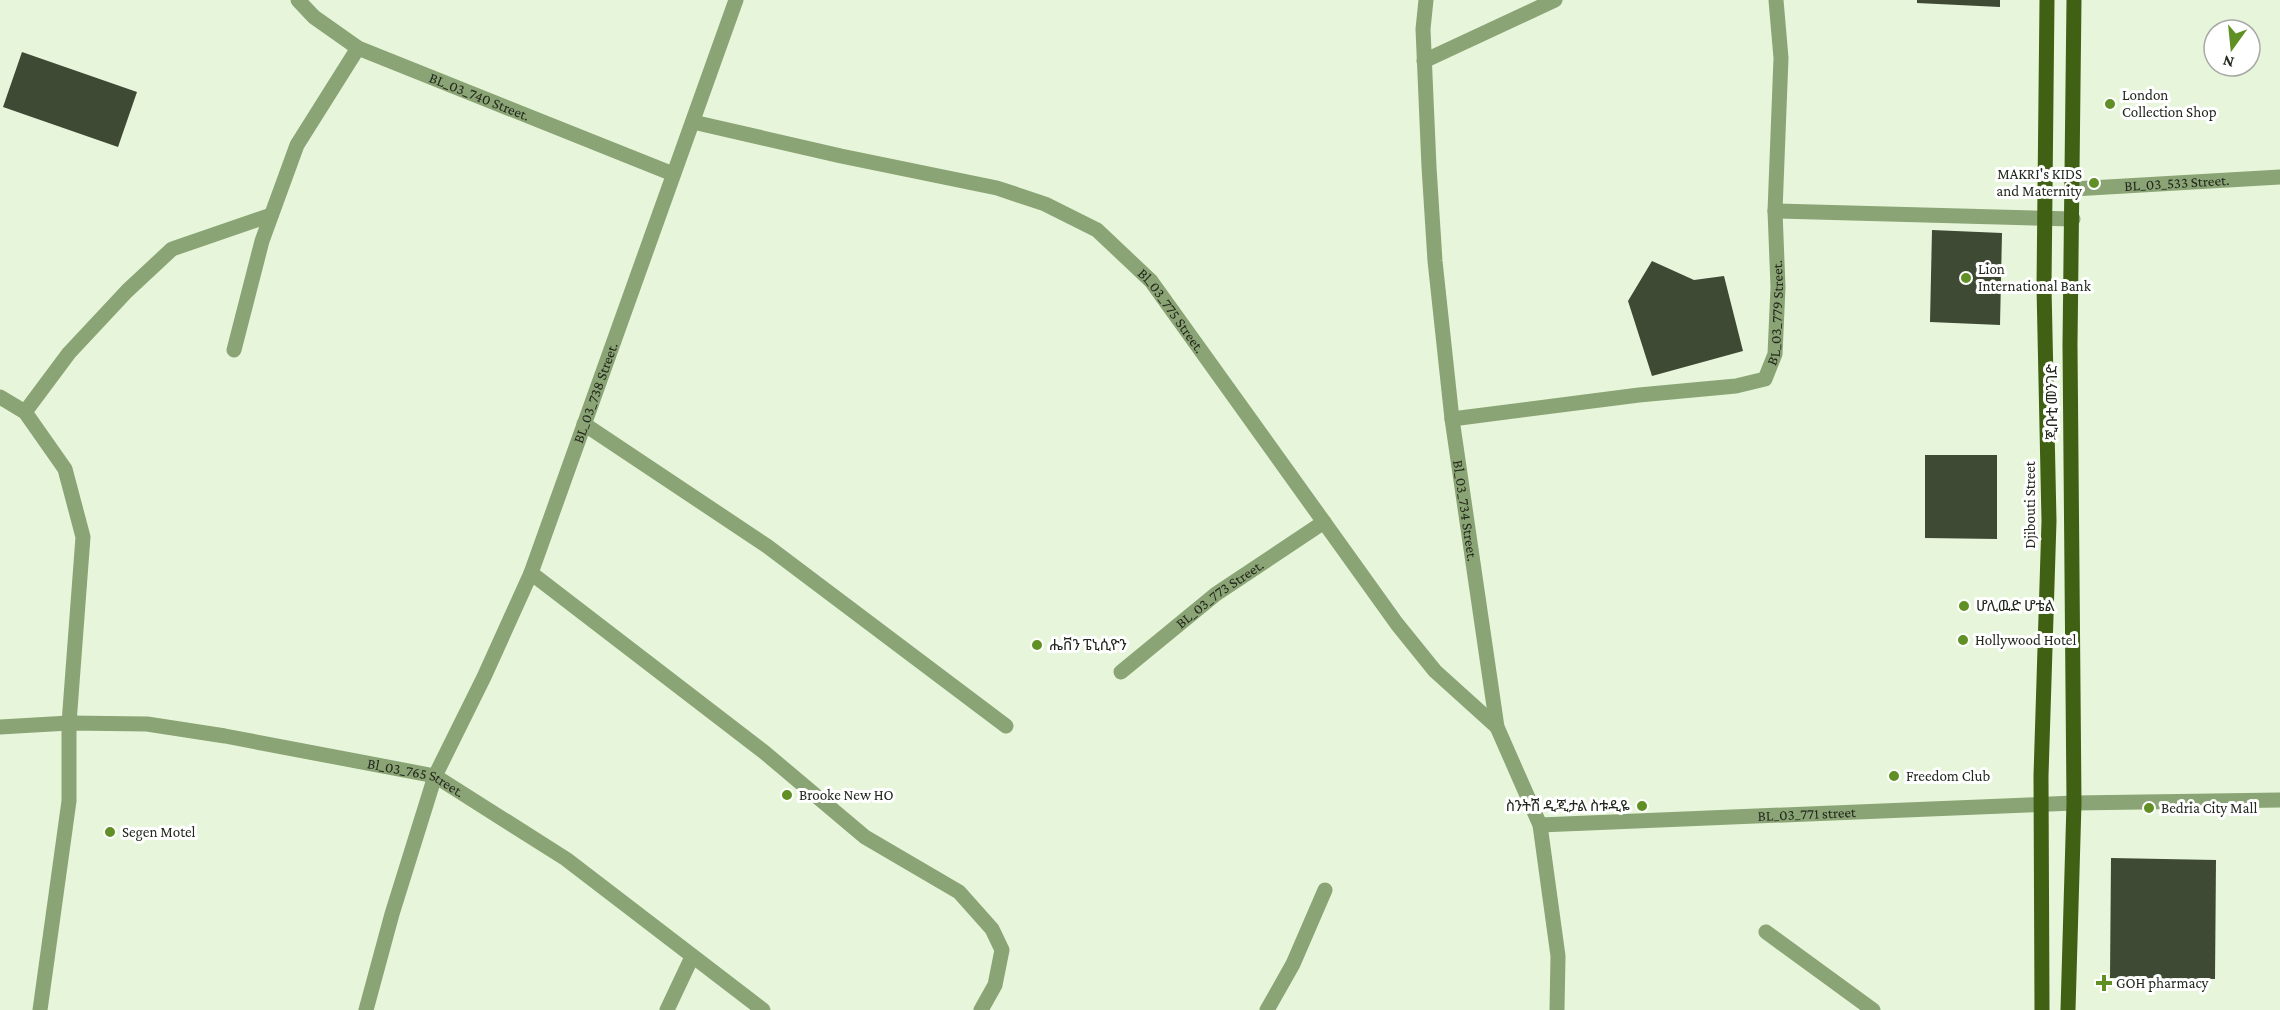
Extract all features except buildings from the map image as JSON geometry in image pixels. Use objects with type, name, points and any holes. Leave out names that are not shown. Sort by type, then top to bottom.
[{"type":"main road","name":"Djibouti Street","points":[[2042,1010],[2041,804],[2049,521],[2044,299],[2047,0]]},
{"type":"main road","name":"ጂቡቲ መንገድ","points":[[2074,0],[2070,369],[2074,803]]},
{"type":"main road","points":[[2068,1010],[2074,803]]},
{"type":"street","name":"BL_03_740 Street.","points":[[298,0],[314,17],[358,48],[673,174]]},
{"type":"street","name":"BL_03_738 Street.","points":[[366,1010],[392,914],[435,776],[484,677],[531,573],[736,0]]},
{"type":"street","name":"Bl_03_734 Street.","points":[[1426,0],[1423,28],[1424,61],[1435,261],[1452,419],[1497,727],[1540,825],[1558,956],[1557,1010]]},
{"type":"street","points":[[1424,61],[1555,0]]},
{"type":"street","name":"BL_03_779 Street.","points":[[1452,419],[1639,395],[1736,386],[1765,379],[1774,354],[1778,287],[1775,211],[1781,58],[1776,0]]},
{"type":"street","points":[[234,350],[262,241],[297,146],[358,48]]},
{"type":"street","name":"Bl_03_775 Street.","points":[[693,122],[841,156],[997,188],[1045,204],[1097,230],[1150,281],[1397,624],[1435,670],[1497,727]]},
{"type":"street","name":"BL_03_533 Street.","points":[[2073,189],[2280,177]]},
{"type":"street","points":[[1775,211],[2073,219]]},
{"type":"street","points":[[25,412],[69,353],[127,291],[172,249],[271,215]]},
{"type":"street","points":[[0,397],[25,412],[65,469],[83,537],[69,723],[69,801],[40,1010]]},
{"type":"street","points":[[584,424],[767,546],[1006,726]]},
{"type":"street","name":"BL_03_773 Street.","points":[[1121,672],[1216,594],[1324,522]]},
{"type":"street","points":[[531,573],[764,752],[865,837],[959,892],[992,929],[1002,950],[995,985],[981,1010]]},
{"type":"street","name":"Bl_03_765 Street.","points":[[0,727],[69,723],[147,724],[235,738],[435,776],[566,859],[764,1010]]},
{"type":"street","name":"BL_03_771 street","points":[[1540,825],[2041,804],[2280,801]]},
{"type":"street","points":[[1267,1010],[1293,964],[1325,890]]},
{"type":"street","points":[[1766,932],[1873,1010]]},
{"type":"street","points":[[667,1010],[692,957]]},
{"type":"place","name":"London Collection Shop","points":[[2110,104]]},
{"type":"place","name":"MAKRI's KIDS and Maternity","points":[[2094,183]]},
{"type":"place","name":"Lion International Bank","points":[[1966,278]]},
{"type":"place","name":"ሆሊዉድ ሆቴል","points":[[1964,606]]},
{"type":"place","name":"Hollywood Hotel","points":[[1963,640]]},
{"type":"place","name":"ሔቨን ፔኒሲዮን","points":[[1037,645]]},
{"type":"place","name":"Freedom Club","points":[[1894,776]]},
{"type":"place","name":"Brooke New HO","points":[[787,795]]},
{"type":"place","name":"ስንትሽ ዲጂታል ስቱዲዬ","points":[[1642,806]]},
{"type":"place","name":"Bedria City Mall","points":[[2149,808]]},
{"type":"place","name":"Segen Motel","points":[[110,832]]},
{"type":"place","name":"GOH pharmacy","points":[[2104,983]]}]
